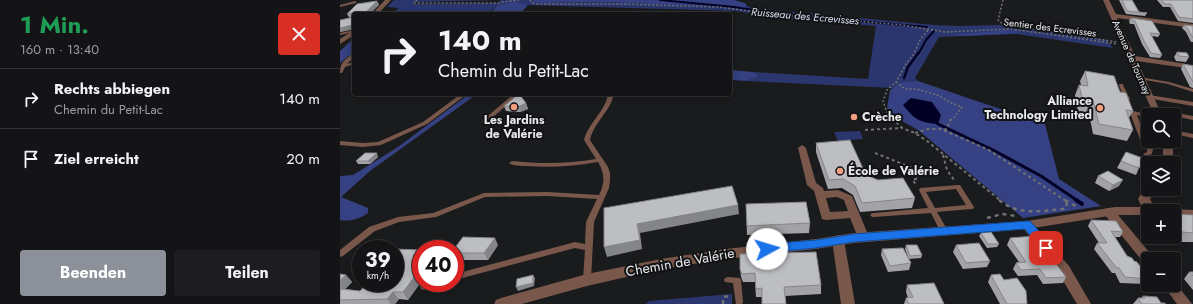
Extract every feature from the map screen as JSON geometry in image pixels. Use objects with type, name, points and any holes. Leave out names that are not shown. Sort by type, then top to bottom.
[{"type":"street","points":[[377,12],[388,0]]},
{"type":"street","name":"Avenue de Tournay","points":[[1106,0],[1155,108]]},
{"type":"street","points":[[1114,16],[1193,26]]},
{"type":"street","points":[[340,42],[352,33]]},
{"type":"street","points":[[1132,58],[1193,67]]},
{"type":"street","points":[[802,148],[812,185],[819,190],[826,216],[854,214]]},
{"type":"street","points":[[820,195],[838,193],[848,198],[863,237]]},
{"type":"street","name":"Chemin de Valérie","points":[[501,304],[587,280],[661,264],[712,256],[863,237],[944,231],[1027,220],[1109,212],[1141,211]]},
{"type":"street","points":[[1109,212],[1143,252]]},
{"type":"street","points":[[1181,213],[1193,214]]},
{"type":"street","points":[[1027,220],[1064,270],[1084,304]]},
{"type":"street","points":[[838,240],[848,304]]},
{"type":"street","points":[[1176,292],[1185,304]]},
{"type":"lane","points":[[340,6],[355,2]]},
{"type":"lane","points":[[340,34],[352,32]]},
{"type":"lane","points":[[340,72],[342,66],[352,58]]},
{"type":"lane","points":[[342,66],[352,64]]},
{"type":"lane","points":[[1141,78],[1169,83],[1193,91]]},
{"type":"lane","points":[[1121,85],[1144,142],[1150,149],[1150,153],[1146,154]]},
{"type":"lane","points":[[340,142],[363,145],[379,144],[425,124],[461,96]]},
{"type":"lane","points":[[485,121],[515,96]]},
{"type":"lane","points":[[587,280],[590,222],[607,186],[608,178],[606,169],[587,140],[588,132],[608,103],[610,96]]},
{"type":"lane","points":[[1149,96],[1193,104]]},
{"type":"lane","points":[[1133,113],[1141,115]]},
{"type":"lane","points":[[1181,116],[1193,118]]},
{"type":"lane","points":[[1181,133],[1193,136]]},
{"type":"lane","points":[[512,163],[531,165],[599,160]]},
{"type":"lane","points":[[874,215],[933,210],[971,207],[958,187],[922,190],[933,210],[944,231]]},
{"type":"lane","points":[[340,254],[372,229],[386,224],[440,213],[484,196],[547,194],[601,197]]},
{"type":"lane","points":[[464,275],[576,245],[589,248]]},
{"type":"lane","points":[[728,280],[736,280],[738,299]]},
{"type":"path","points":[[417,0],[414,3],[497,3],[519,0]]},
{"type":"path","name":"Sentier des Ecrevisses","points":[[530,0],[532,3],[538,4],[622,4],[740,9],[784,16],[875,23],[960,32],[1011,29],[1115,43],[1121,46]]},
{"type":"path","points":[[1003,0],[998,21],[1010,26],[1109,41]]},
{"type":"path","points":[[929,29],[920,40],[914,54],[906,64],[896,82],[887,90],[883,103],[887,113],[902,128],[915,133],[1004,204],[1024,212],[1063,209],[1067,207],[1066,201]]},
{"type":"path","points":[[896,82],[905,89],[917,89],[940,96],[947,101],[959,104],[962,107],[953,119],[949,121],[948,128],[944,130]]},
{"type":"path","points":[[865,130],[902,128]]},
{"type":"path","points":[[915,133],[935,128],[944,130],[949,134],[989,150],[1066,201],[1077,206]]},
{"type":"path","points":[[876,153],[913,168],[918,179],[913,179],[917,186]]},
{"type":"path","points":[[942,154],[947,170],[958,187]]},
{"type":"path","points":[[1008,214],[1011,207]]},
{"type":"path","points":[[1024,212],[1027,220]]},
{"type":"path","points":[[723,304],[723,297],[738,299]]},
{"type":"shaded area","points":[[394,0],[500,0],[533,0],[534,2],[539,3],[602,2],[745,8],[747,6],[752,8],[934,25],[999,25],[1107,40],[1113,48],[1016,34],[939,37],[915,78],[918,81],[901,82],[893,88],[747,81],[759,76],[753,72],[868,79],[876,26],[789,19],[735,11],[528,5],[510,3],[499,5],[489,12],[394,12],[399,8],[387,7]],"holes":[[[500,0],[500,3],[413,4],[414,2]]]},
{"type":"shaded area","points":[[533,0],[734,0],[745,3],[747,6],[745,8],[602,2],[539,3],[534,2]]},
{"type":"shaded area","points":[[516,2],[528,5],[522,12],[491,12],[498,5]]},
{"type":"shaded area","points":[[1006,30],[1017,31],[1018,33],[966,36],[948,35]]},
{"type":"shaded area","points":[[352,40],[352,54],[340,63],[340,51]]},
{"type":"shaded area","points":[[732,70],[753,72],[759,76],[747,81],[732,80]]},
{"type":"shaded area","points":[[918,81],[1012,113],[1043,116],[1059,179],[1101,206],[1023,218],[918,130],[891,115],[887,108],[890,90],[901,82]]},
{"type":"shaded area","points":[[466,96],[474,96],[370,171],[341,197],[368,208],[368,213],[354,220],[340,220],[340,176],[353,175],[398,147]]},
{"type":"shaded area","points":[[911,98],[932,102],[941,115],[938,124],[926,123],[914,117],[903,105]]},
{"type":"shaded area","points":[[860,131],[863,139],[838,141],[834,132]]},
{"type":"shaded area","points":[[732,294],[732,304],[646,304],[649,301]]},
{"type":"building","points":[[1122,0],[1132,0],[1139,12],[1147,13],[1127,11]]},
{"type":"building","points":[[1161,0],[1193,0],[1193,19],[1179,17],[1171,4],[1165,4]]},
{"type":"building","points":[[377,1],[366,12],[352,12],[347,14],[357,4]]},
{"type":"building","points":[[352,17],[352,25],[340,28],[340,20]]},
{"type":"building","points":[[1131,18],[1152,21],[1160,34],[1150,33],[1162,55],[1151,53],[1135,21]]},
{"type":"building","points":[[1184,25],[1193,26],[1193,38],[1188,29]]},
{"type":"building","points":[[1177,52],[1187,53],[1189,57],[1179,56]]},
{"type":"building","points":[[1183,64],[1193,66],[1193,82]]},
{"type":"building","name":"Alliance Technology Limited","points":[[1085,71],[1114,76],[1120,92],[1126,93],[1133,111],[1126,110],[1133,130],[1099,124],[1094,104],[1083,102],[1079,85],[1088,86]]},
{"type":"building","points":[[516,96],[521,96],[526,103],[518,107],[504,106]]},
{"type":"building","name":"École de Valérie","points":[[850,140],[866,175],[878,180],[903,178],[915,198],[862,203],[855,186],[843,179],[829,180],[816,143]]},
{"type":"building","points":[[1126,152],[1141,158],[1141,165],[1139,168],[1121,161]]},
{"type":"building","points":[[365,153],[377,153],[368,161],[356,161]]},
{"type":"building","points":[[1108,171],[1123,180],[1113,185],[1098,176]]},
{"type":"building","points":[[732,186],[738,205],[637,224],[640,240],[604,247],[604,208]]},
{"type":"building","points":[[806,202],[810,223],[747,226],[746,204]]},
{"type":"building","points":[[1181,214],[1193,215],[1193,233],[1182,232]]},
{"type":"building","points":[[1091,220],[1116,221],[1123,232],[1111,231],[1127,256],[1137,262],[1141,267],[1141,278],[1125,277],[1097,243],[1107,243]]},
{"type":"building","points":[[991,232],[999,244],[988,244],[981,233]]},
{"type":"building","points":[[1035,236],[1066,277],[1046,278],[1040,269],[1021,270],[1016,263],[1026,262],[1010,238]]},
{"type":"building","points":[[463,237],[495,238],[484,253],[464,253],[464,240],[461,240]]},
{"type":"building","points":[[979,243],[990,261],[966,263],[956,245]]},
{"type":"building","points":[[906,245],[917,245],[922,255],[910,256]]},
{"type":"building","points":[[903,248],[911,263],[890,266],[882,249]]},
{"type":"building","points":[[404,249],[412,250],[412,280],[404,291]]},
{"type":"building","points":[[816,252],[821,285],[784,287],[786,304],[762,304],[762,288],[756,289],[755,273],[742,274],[740,269],[740,254]]},
{"type":"building","points":[[340,274],[346,275],[340,280]]},
{"type":"building","points":[[1000,274],[1004,280],[1017,278],[1026,291],[1027,304],[1007,304],[991,275]]},
{"type":"building","points":[[533,275],[533,283],[516,287],[517,279]]},
{"type":"building","points":[[934,283],[944,304],[909,304],[906,298],[913,297],[907,285]]},
{"type":"building","points":[[340,289],[352,290],[352,292],[393,292],[387,299],[340,300]]},
{"type":"building","points":[[1143,296],[1157,297],[1161,303],[1165,304],[1142,304],[1138,298],[1145,298]]},
{"type":"waterway","name":"Ruisseau des Ecrevisses","points":[[660,0],[734,7],[777,14],[927,27]]},
{"type":"waterway","name":"Ruisseau des Ecrevisses","points":[[919,53],[926,40],[934,31]]},
{"type":"waterway","name":"Ruisseau des Ecrevisses","points":[[904,78],[908,67],[919,52]]},
{"type":"waterway","name":"Ruisseau des Ecrevisses","points":[[938,124],[993,150],[1041,176],[1078,201]]},
{"type":"waterway","name":"Ruisseau des Ecrevisses","points":[[1076,200],[1082,204]]},
{"type":"place","name":"Les Jardins de Valérie","points":[[514,107]]},
{"type":"place","name":"Alliance Technology Limited","points":[[1100,108]]},
{"type":"place","name":"Crèche","points":[[854,117]]},
{"type":"place","name":"École de Valérie","points":[[840,171]]},
{"type":"route","points":[[767,249],[854,238],[1028,225],[1046,248]]}]
